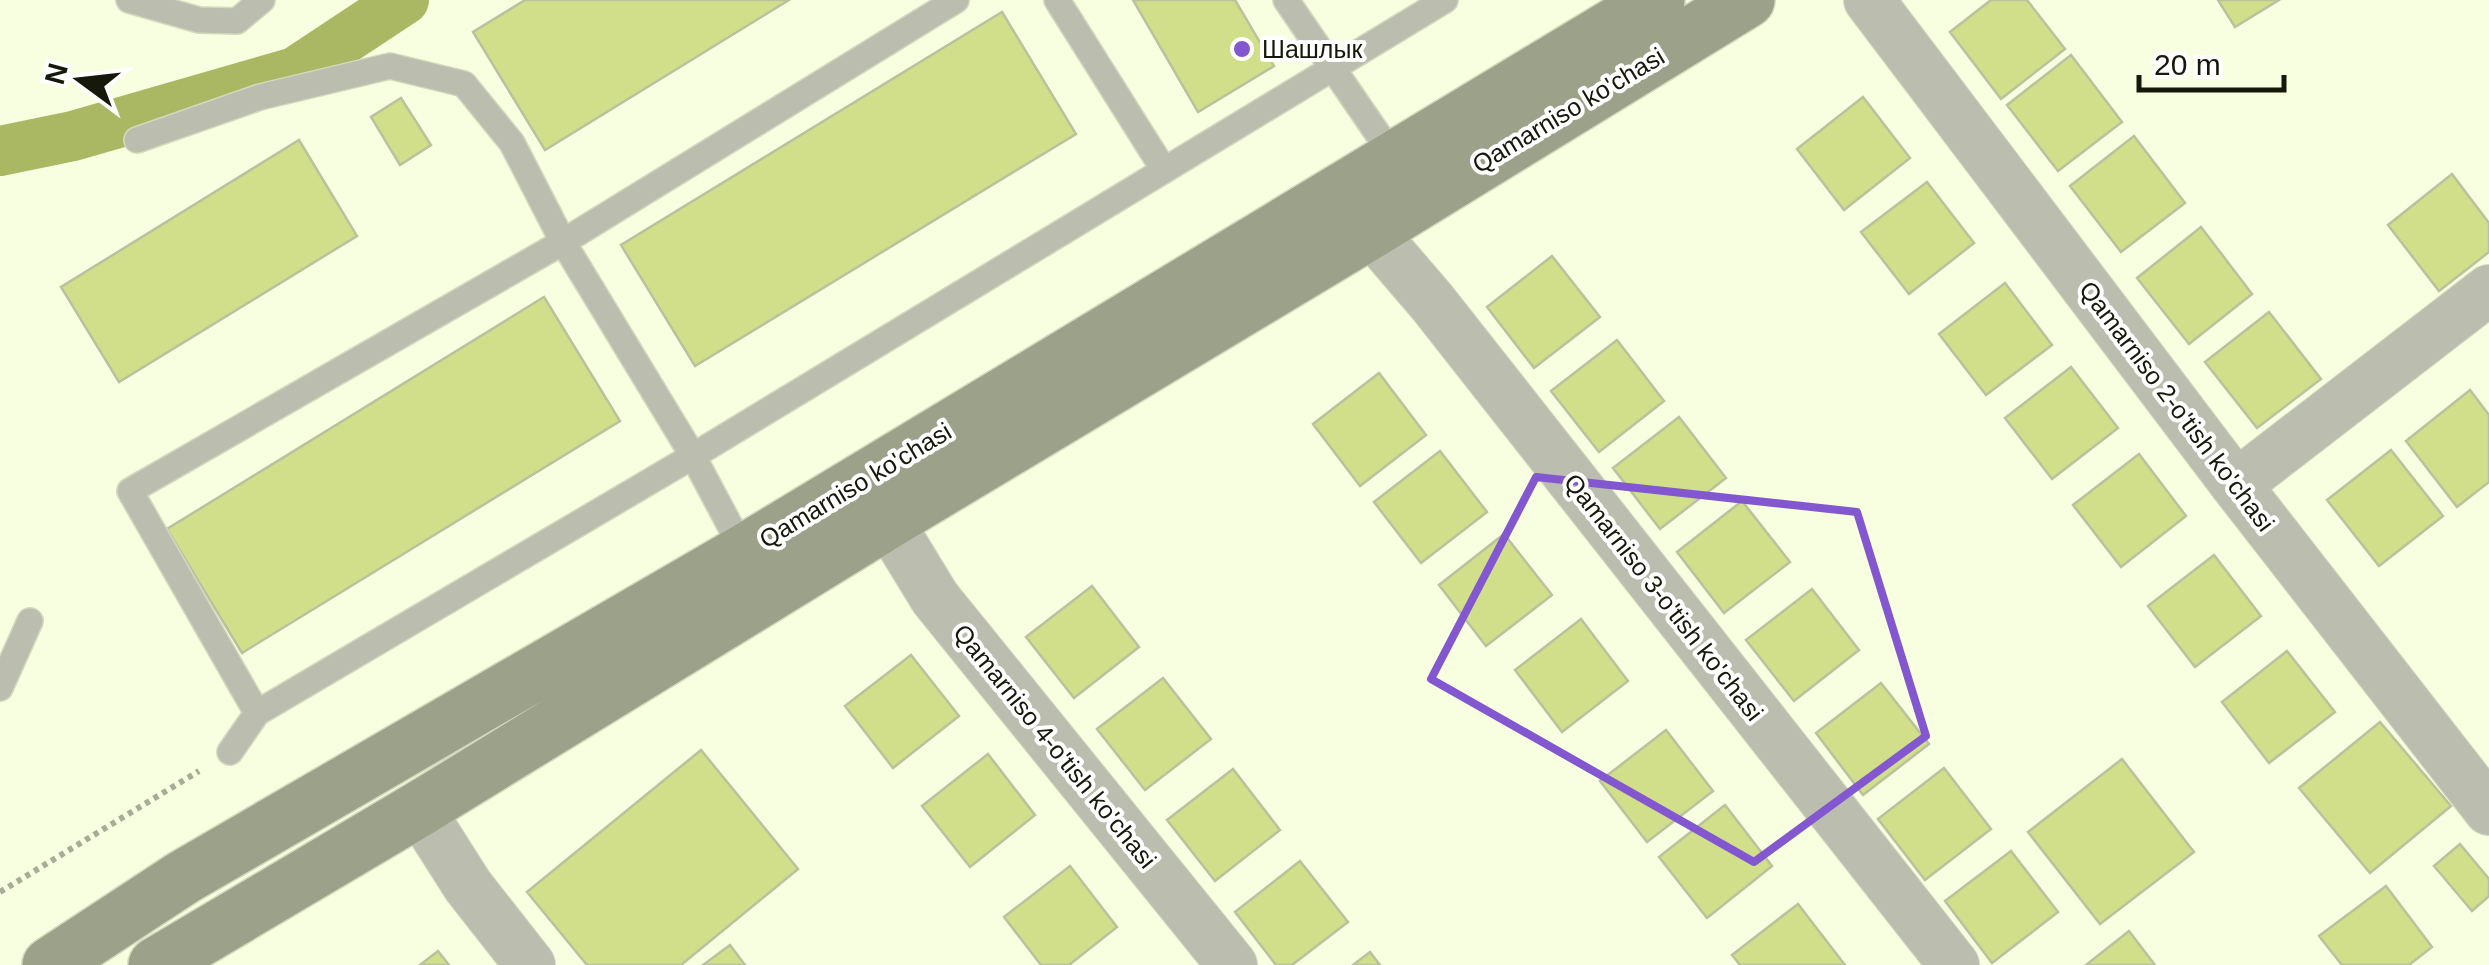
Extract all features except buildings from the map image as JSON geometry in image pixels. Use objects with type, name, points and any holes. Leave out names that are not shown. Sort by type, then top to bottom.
[{"type":"main road","name":"Qamarniso ko'chasi","points":[[50,965],[184,878],[744,552],[1657,0]]},
{"type":"main road","name":"Qamarniso ko'chasi","points":[[156,965],[419,809],[1747,0]]},
{"type":"street","name":"Qamarniso 2-o'tish ko'chasi","points":[[1870,0],[2236,485],[2489,810]]},
{"type":"street","name":"Qamarniso 3-o'tish ko'chasi","points":[[1371,230],[1432,302],[1954,965]]},
{"type":"street","points":[[2236,485],[2489,290]]},
{"type":"street","name":"Qamarniso 4-o'tish ko'chasi","points":[[888,521],[935,598],[1232,965]]},
{"type":"street","points":[[419,809],[468,886],[530,965]]},
{"type":"lane","points":[[129,0],[198,20],[237,21],[262,0]]},
{"type":"lane","points":[[257,712],[130,491],[563,242],[956,0]]},
{"type":"lane","points":[[1057,0],[1164,170]]},
{"type":"lane","points":[[1286,0],[1395,159]]},
{"type":"lane","points":[[230,752],[257,712],[694,456],[1445,0]]},
{"type":"lane","points":[[136,140],[260,97],[390,66],[464,84],[512,143],[563,242],[694,456],[744,552]]},
{"type":"lane","points":[[0,688],[30,621]]},
{"type":"path","points":[[0,892],[230,752]]},
{"type":"highlighted area","points":[[1536,477],[1857,512],[1926,736],[1754,862],[1431,679]]},
{"type":"waterway","points":[[0,151],[73,136],[295,72],[404,0]]},
{"type":"place","name":"Шашлык","points":[[1242,49]]}]
